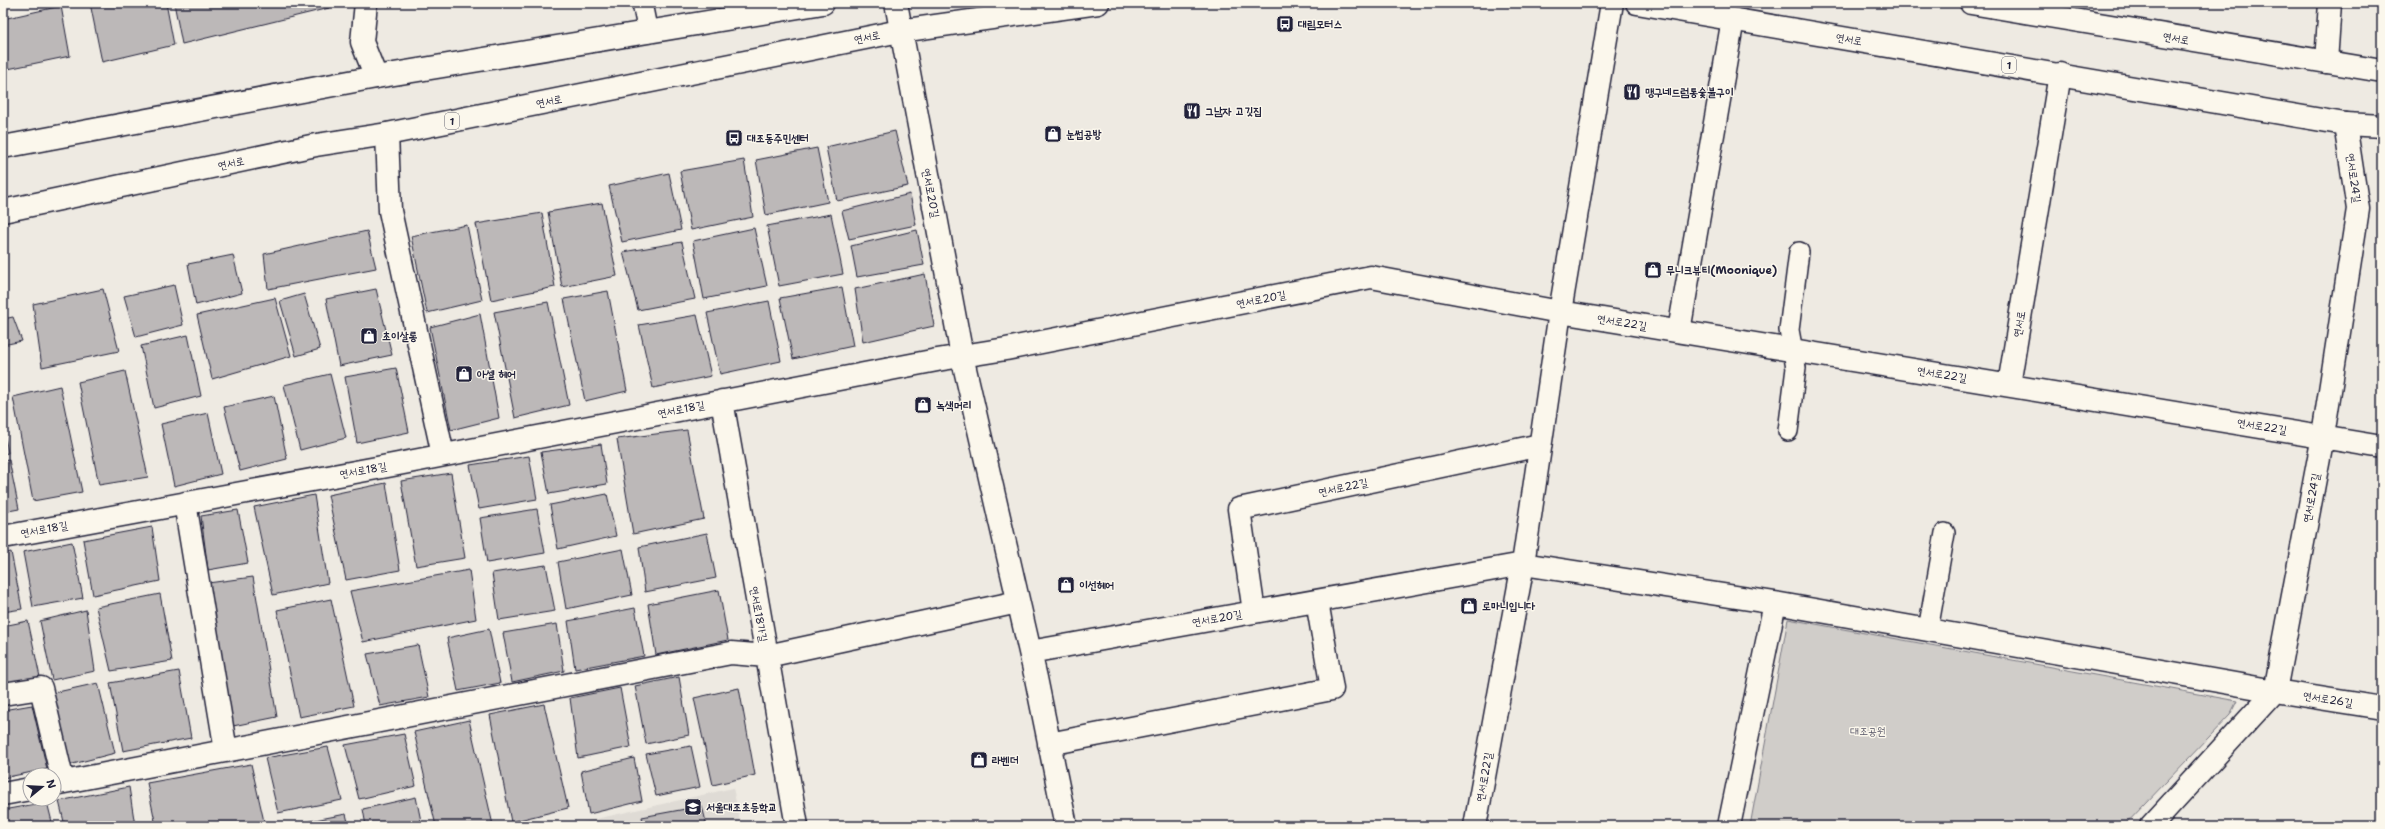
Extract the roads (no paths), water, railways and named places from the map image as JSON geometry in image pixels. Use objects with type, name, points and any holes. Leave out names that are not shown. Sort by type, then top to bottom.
[{"type":"street","points":[[366,3],[362,42],[376,77]]},
{"type":"street","points":[[3,147],[376,77],[823,3]]},
{"type":"street","name":"연서로20길","points":[[896,3],[962,356],[1030,652],[1066,826]]},
{"type":"street","name":"연서로","points":[[3,211],[316,145],[387,134],[900,30],[1098,3]]},
{"type":"street","name":"연서로22길","points":[[1475,826],[1522,564],[1560,312],[1612,3]]},
{"type":"street","name":"연서로","points":[[1637,3],[2060,74],[2345,124],[2382,126]]},
{"type":"street","name":"연서로","points":[[1971,3],[2382,71]]},
{"type":"street","points":[[2326,62],[2330,3]]},
{"type":"street","points":[[1679,331],[1733,19]]},
{"type":"street","name":"연서로","points":[[2009,385],[2060,74]]},
{"type":"street","name":"연서로24길","points":[[2275,691],[2323,436],[2358,210],[2345,124]]},
{"type":"street","points":[[387,134],[390,211],[443,455]]},
{"type":"street","name":"연서로20길","points":[[722,401],[1006,349],[1371,277],[1560,312]]},
{"type":"street","name":"연서로22길","points":[[1560,312],[2323,436]]},
{"type":"street","name":"연서로18길","points":[[3,537],[443,455],[722,401]]},
{"type":"street","name":"연서로18가길","points":[[722,401],[798,826]]},
{"type":"street","points":[[2323,436],[2382,447]]},
{"type":"street","name":"연서로22길","points":[[1254,612],[1239,509],[1540,446]]},
{"type":"street","points":[[185,503],[226,750]]},
{"type":"street","points":[[1522,564],[1774,603],[2275,691]]},
{"type":"street","name":"연서로20길","points":[[1030,652],[1522,564]]},
{"type":"street","points":[[1049,744],[1332,689],[1317,601]]},
{"type":"street","points":[[62,782],[731,652],[767,656],[1018,602]]},
{"type":"street","points":[[1729,826],[1774,603]]},
{"type":"street","points":[[3,694],[41,688],[56,767]]},
{"type":"street","points":[[2152,826],[2275,691]]},
{"type":"street","name":"연서로26길","points":[[2275,691],[2382,708]]},
{"type":"street","points":[[3,794],[22,790]]},
{"type":"lane","points":[[642,3],[648,33]]},
{"type":"lane","points":[[1788,431],[1796,368],[1794,350],[1789,330],[1799,252]]},
{"type":"lane","points":[[1928,630],[1945,533]]},
{"type":"place","name":"대림모터스","points":[[1285,24]]},
{"type":"place","name":"맹구네드럼통숯불구이","points":[[1632,92]]},
{"type":"place","name":"그남자 고깃집","points":[[1192,111]]},
{"type":"place","name":"눈썹공방","points":[[1053,134]]},
{"type":"place","name":"대조동주민센터","points":[[734,138]]},
{"type":"place","name":"무니크뷰티(Moonique)","points":[[1653,270]]},
{"type":"place","name":"초이살롱","points":[[369,336]]},
{"type":"place","name":"아셀 헤어","points":[[464,374]]},
{"type":"place","name":"녹색머리","points":[[923,405]]},
{"type":"place","name":"이선헤어","points":[[1066,585]]},
{"type":"place","name":"로마니입니다","points":[[1469,606]]},
{"type":"place","name":"라벤더","points":[[979,760]]},
{"type":"place","name":"서울대조초등학교","points":[[693,807]]},
{"type":"park label","name":"대조공원","points":[[1868,731]]}]
